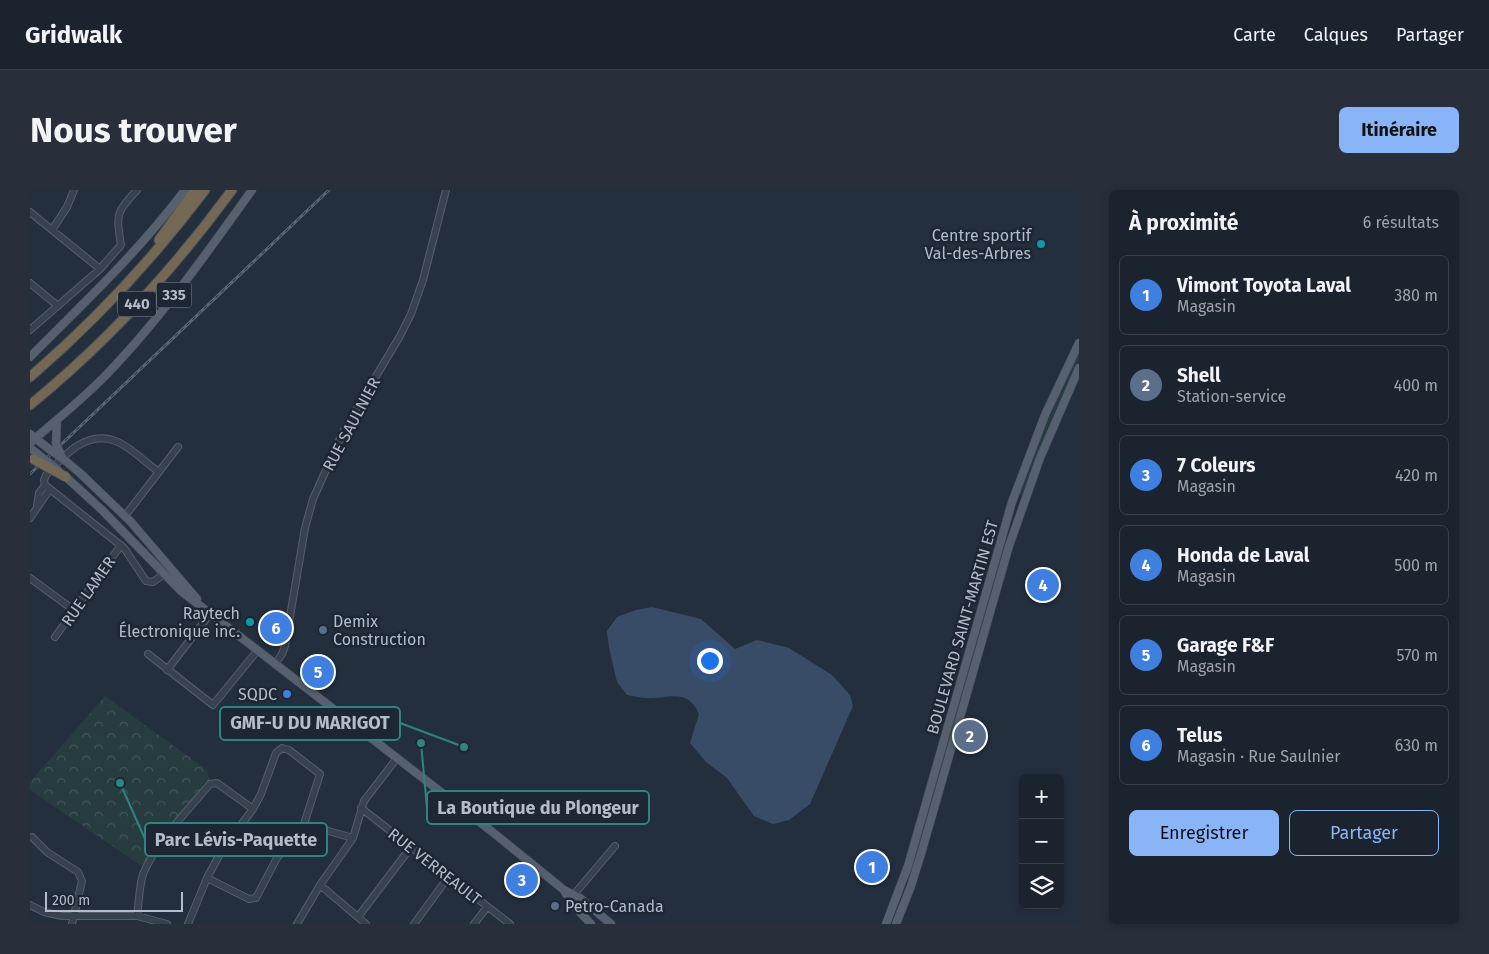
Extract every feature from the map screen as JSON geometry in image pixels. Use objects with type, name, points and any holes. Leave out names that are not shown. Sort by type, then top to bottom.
[{"type":"highway","points":[[128,283],[194,190]]},
{"type":"highway","name":"440","points":[[30,377],[84,328],[128,283],[206,190]]},
{"type":"highway","name":"440","points":[[30,405],[95,347],[148,292],[188,247],[232,190]]},
{"type":"highway","points":[[30,458],[66,477]]},
{"type":"main road","points":[[30,357],[120,267],[185,190]]},
{"type":"main road","name":"335","points":[[56,420],[95,386],[133,346],[252,190]]},
{"type":"main road","points":[[30,349],[63,324]]},
{"type":"main road","name":"BOULEVARD SAINT-MARTIN EST","points":[[886,924],[908,866],[1012,502],[1045,415],[1079,343]]},
{"type":"main road","name":"BOULEVARD SAINT-MARTIN EST","points":[[896,924],[907,898],[921,854],[1005,559],[1052,428],[1079,368]]},
{"type":"main road","points":[[56,420],[32,438],[62,458],[125,516],[210,614]]},
{"type":"main road","points":[[56,420],[55,439],[62,458]]},
{"type":"main road","points":[[30,448],[97,504],[178,589],[520,854],[572,897],[591,924]]},
{"type":"main road","points":[[572,897],[580,898],[611,924]]},
{"type":"street","points":[[52,230],[68,207],[74,190]]},
{"type":"street","points":[[30,330],[100,269],[121,245],[117,220],[122,206],[137,190]]},
{"type":"street","name":"RUE SAULNIER","points":[[275,664],[285,646],[304,535],[313,499],[340,438],[411,314],[423,280],[446,190]]},
{"type":"street","points":[[30,212],[100,269]]},
{"type":"street","points":[[30,284],[58,306]]},
{"type":"street","points":[[160,472],[120,444],[110,440],[97,439],[80,444],[70,451],[44,477],[47,487],[129,553],[146,581],[153,582],[164,574]]},
{"type":"street","points":[[125,516],[178,447]]},
{"type":"street","points":[[30,518],[47,487]]},
{"type":"street","name":"RUE LAMER","points":[[55,637],[121,545]]},
{"type":"street","points":[[30,578],[74,611]]},
{"type":"street","points":[[167,670],[210,614]]},
{"type":"street","points":[[148,654],[213,705],[216,704],[257,651]]},
{"type":"street","points":[[188,924],[206,878],[222,850],[261,794],[276,753],[282,748],[289,750],[320,774],[304,824],[277,858],[256,898],[249,899],[206,878]]},
{"type":"street","points":[[297,924],[353,838],[361,808],[367,797],[397,758]]},
{"type":"street","points":[[137,916],[142,876],[174,827],[210,784],[217,784],[252,809]]},
{"type":"street","name":"RUE VERREAULT","points":[[361,808],[510,924]]},
{"type":"street","points":[[304,824],[353,838]]},
{"type":"street","points":[[32,837],[46,852],[78,872],[81,876],[82,881],[73,921]]},
{"type":"street","points":[[572,897],[615,846]]},
{"type":"street","points":[[358,917],[411,847]]},
{"type":"street","points":[[414,924],[449,876]]},
{"type":"street","points":[[320,886],[366,924]]},
{"type":"street","points":[[30,905],[44,912],[73,921],[137,916],[167,924]]},
{"type":"street","points":[[474,924],[487,907]]},
{"type":"green space","points":[[1079,352],[1079,359],[1051,420],[1022,496],[1019,494],[1044,429]]},
{"type":"green space","points":[[105,696],[207,770],[210,784],[146,869],[30,790],[30,782]]},
{"type":"water","points":[[652,607],[701,619],[735,649],[757,640],[789,648],[832,675],[850,695],[853,706],[810,804],[789,820],[773,824],[754,816],[727,778],[706,762],[690,743],[699,714],[689,700],[677,696],[647,698],[627,695],[617,682],[607,631],[617,617],[636,610]]},
{"type":"railway","points":[[30,474],[329,190]]},
{"type":"place","name":"Centre sportif Val-des-Arbres","points":[[1041,244]]},
{"type":"place","name":"Honda de Laval","points":[[1043,585]]},
{"type":"place","name":"Raytech Électronique inc.","points":[[250,622]]},
{"type":"place","name":"Telus","points":[[276,628]]},
{"type":"place","name":"Demix Construction","points":[[323,630]]},
{"type":"place","name":"Garage F&F","points":[[318,672]]},
{"type":"place","name":"SQDC","points":[[287,694]]},
{"type":"place","name":"Shell","points":[[970,736]]},
{"type":"place","name":"La Boutique du Plongeur","points":[[421,743]]},
{"type":"place","name":"GMF-U DU MARIGOT","points":[[464,747]]},
{"type":"place","name":"Parc Lévis-Paquette","points":[[120,783]]},
{"type":"place","name":"Vimont Toyota Laval","points":[[872,867]]},
{"type":"place","name":"7 Coleurs","points":[[522,880]]},
{"type":"place","name":"Petro-Canada","points":[[555,906]]}]
